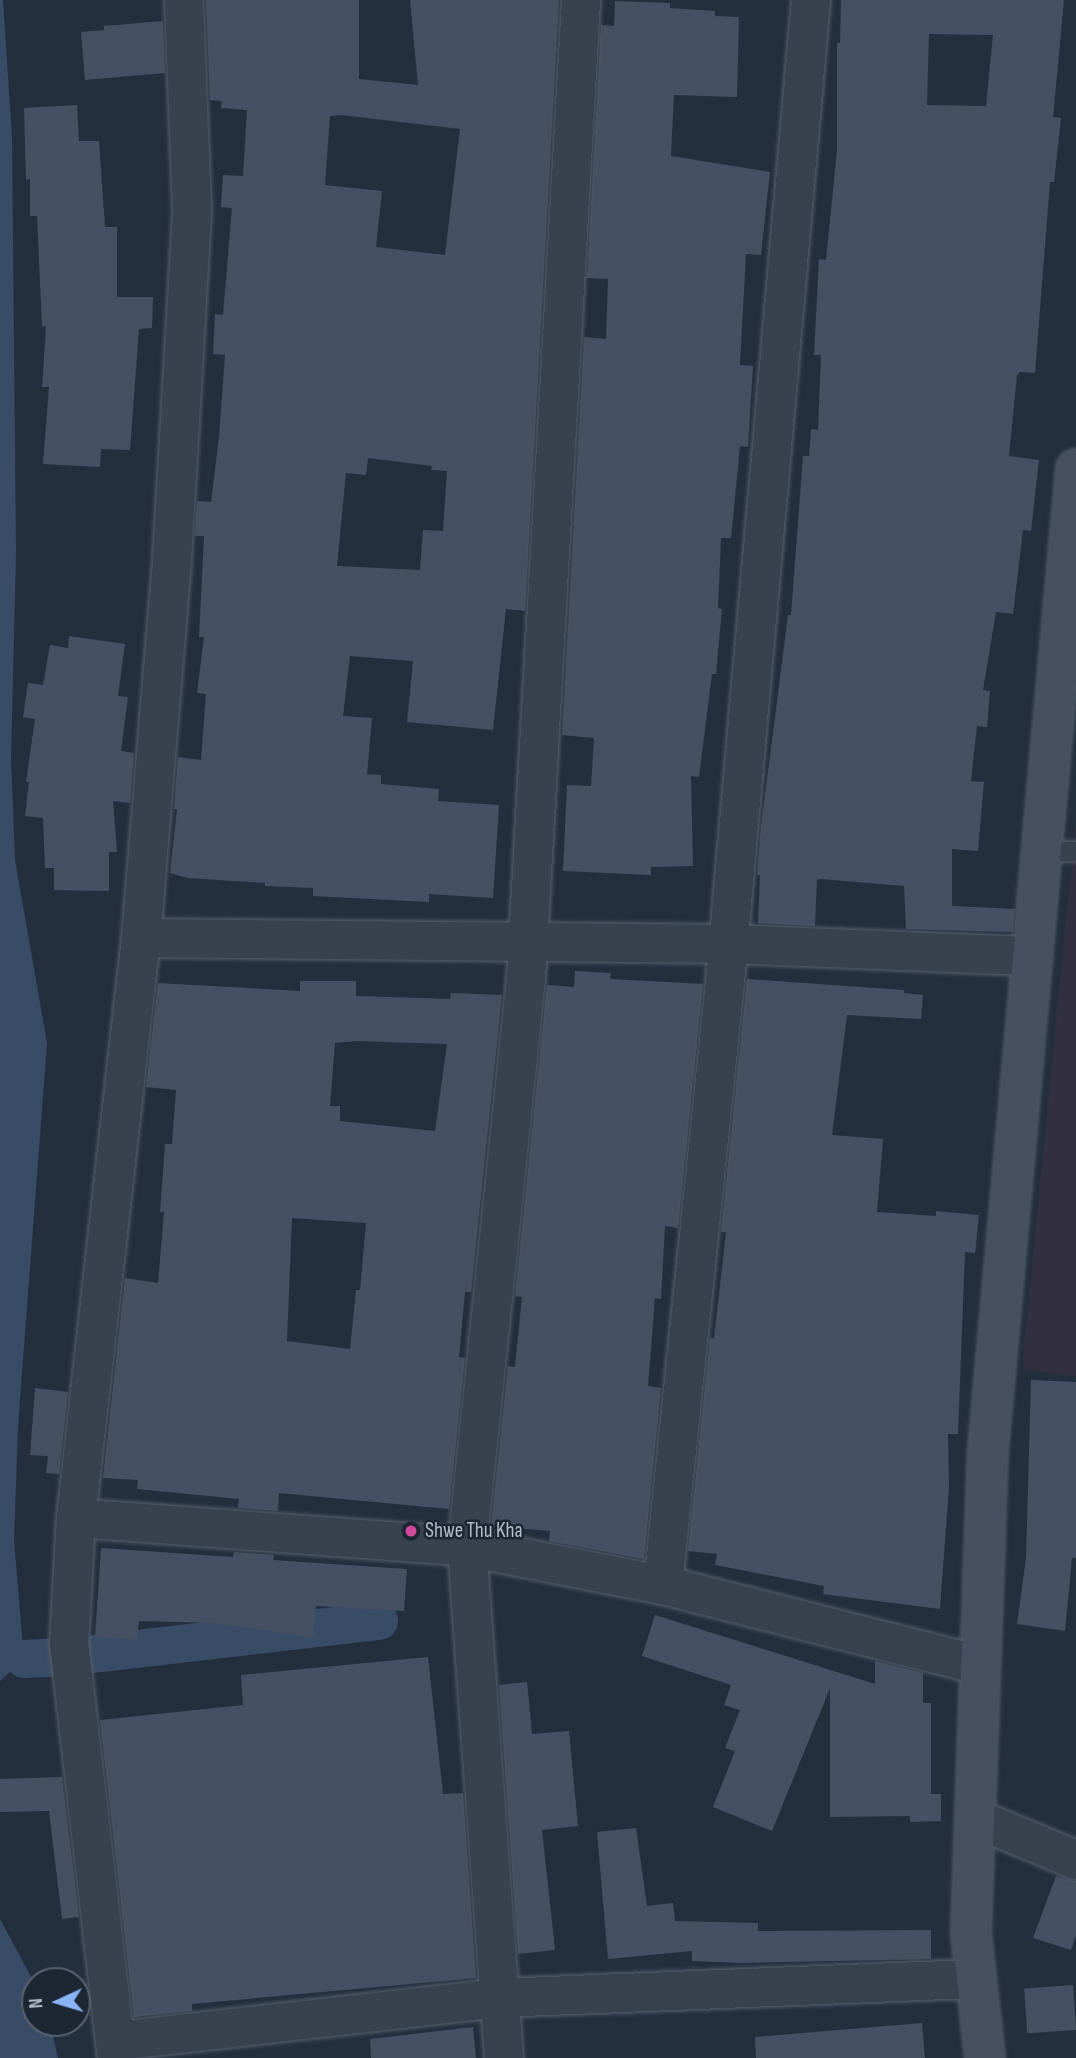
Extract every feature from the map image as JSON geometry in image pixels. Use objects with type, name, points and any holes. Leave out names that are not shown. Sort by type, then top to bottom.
[{"type":"street","points":[[184,0],[192,209],[172,560],[141,938],[76,1518],[69,1646],[117,2049],[498,1998],[974,1979]]},
{"type":"street","points":[[504,2058],[467,1547],[528,941],[581,0]]},
{"type":"street","points":[[663,1584],[729,944],[811,0]]},
{"type":"street","points":[[985,2058],[974,1979],[971,1933],[988,1451],[1033,956],[1059,851],[1076,469]]},
{"type":"street","points":[[141,938],[729,944],[1033,956]]},
{"type":"street","points":[[76,1518],[467,1547],[663,1584],[979,1665]]},
{"type":"street","points":[[977,1819],[1076,1860]]},
{"type":"shaded area","points":[[1076,821],[1076,1377],[1022,1369]]},
{"type":"water","points":[[0,0],[3,0],[12,138],[16,553],[11,759],[15,860],[47,1043],[18,1426],[14,1540],[24,1659],[0,1681]]},
{"type":"water","points":[[0,1919],[26,1967],[21,1967],[21,2037],[53,2037],[58,2058],[0,2058]]},
{"type":"building","points":[[206,0],[359,0],[359,79],[418,85],[410,0],[559,0],[525,611],[506,609],[493,730],[407,722],[413,661],[350,656],[343,716],[372,718],[367,774],[381,775],[381,784],[439,789],[438,801],[499,805],[493,898],[429,894],[429,902],[313,896],[313,888],[188,878],[170,873],[177,809],[174,809],[178,757],[201,760],[206,694],[197,693],[204,637],[199,637],[204,536],[195,536],[197,501],[211,502],[219,437],[225,355],[213,354],[215,314],[223,315],[232,208],[221,207],[223,175],[243,176],[247,110],[221,108],[222,101],[210,100]],"holes":[[[330,116],[460,129],[445,255],[376,247],[382,191],[325,185]],[[368,458],[432,466],[431,470],[447,471],[443,531],[423,530],[420,570],[337,566],[346,473],[366,475]]]},
{"type":"building","points":[[841,0],[1064,0],[1053,117],[1061,118],[1054,182],[1050,182],[1035,373],[1020,372],[1017,375],[1009,456],[1039,460],[1031,531],[1023,530],[1013,614],[996,612],[983,690],[990,691],[987,727],[977,726],[971,781],[984,782],[978,851],[952,849],[952,906],[1015,909],[1013,932],[906,929],[904,886],[821,879],[817,880],[815,926],[758,923],[760,875],[757,875],[761,826],[788,615],[791,615],[803,456],[809,456],[811,429],[818,430],[821,355],[814,355],[819,259],[826,260],[837,151],[837,43],[840,43]],"holes":[[[929,34],[993,35],[986,106],[927,105]]]},
{"type":"building","points":[[615,1],[670,3],[670,8],[715,11],[715,16],[739,17],[737,97],[674,95],[671,156],[770,172],[761,255],[746,254],[740,365],[753,366],[748,447],[740,446],[731,538],[721,538],[718,608],[722,609],[716,674],[712,674],[699,777],[691,776],[693,866],[651,867],[651,875],[563,871],[567,785],[591,786],[594,738],[562,735],[584,337],[606,339],[608,279],[587,278],[601,25],[614,26]]},
{"type":"building","points":[[163,21],[165,73],[85,80],[81,32],[104,30],[104,26]]},
{"type":"building","points":[[77,105],[79,141],[99,141],[105,227],[117,227],[117,297],[153,297],[152,328],[139,329],[130,450],[101,449],[100,467],[43,464],[49,387],[42,387],[46,327],[42,326],[37,216],[30,216],[30,179],[26,180],[24,108]]},
{"type":"building","points":[[69,636],[125,644],[118,696],[128,697],[121,751],[134,753],[130,803],[113,801],[117,852],[109,852],[109,891],[54,890],[54,868],[45,868],[43,818],[25,816],[29,782],[26,782],[35,719],[23,717],[28,683],[43,685],[50,645],[68,648]]},
{"type":"building","points":[[575,971],[611,973],[610,979],[703,984],[678,1228],[665,1226],[661,1299],[655,1298],[648,1386],[661,1388],[644,1559],[549,1541],[550,1531],[491,1526],[508,1366],[515,1367],[522,1297],[515,1296],[547,985],[574,987]]},
{"type":"building","points":[[747,979],[904,990],[904,993],[923,995],[921,1019],[847,1015],[832,1135],[883,1139],[877,1212],[936,1216],[936,1211],[979,1215],[975,1253],[965,1252],[958,1434],[948,1434],[949,1487],[940,1609],[823,1594],[824,1586],[715,1565],[717,1554],[688,1551],[710,1338],[714,1338],[726,1232],[721,1232]]},
{"type":"building","points":[[300,981],[356,981],[356,996],[450,999],[451,993],[502,995],[471,1292],[465,1292],[459,1357],[465,1358],[449,1509],[279,1493],[278,1511],[238,1508],[239,1499],[137,1489],[138,1480],[103,1478],[125,1278],[158,1283],[164,1212],[160,1212],[165,1144],[172,1144],[176,1090],[146,1087],[158,983],[300,991]],"holes":[[[356,1041],[447,1044],[435,1131],[340,1121],[340,1106],[330,1106],[335,1043]],[[292,1218],[366,1223],[360,1290],[356,1290],[350,1349],[287,1341]]]},
{"type":"building","points":[[1031,1380],[1076,1382],[1076,1558],[1072,1558],[1065,1631],[1017,1624],[1026,1558]]},
{"type":"building","points":[[35,1388],[68,1392],[59,1474],[46,1473],[48,1456],[30,1455]]},
{"type":"building","points":[[101,1548],[233,1557],[234,1552],[274,1555],[273,1560],[407,1569],[404,1611],[316,1606],[313,1638],[215,1623],[139,1621],[137,1640],[95,1637]]},
{"type":"building","points":[[655,1615],[875,1684],[875,1661],[923,1673],[923,1703],[931,1703],[931,1794],[941,1794],[941,1821],[910,1822],[910,1816],[830,1817],[830,1688],[772,1831],[713,1807],[735,1751],[725,1748],[740,1710],[724,1705],[731,1685],[642,1656]]},
{"type":"building","points":[[428,1657],[443,1794],[463,1793],[476,1978],[192,2004],[192,2011],[134,2017],[100,1720],[243,1705],[241,1675]]},
{"type":"building","points":[[527,1682],[532,1734],[569,1731],[578,1826],[542,1830],[555,1950],[518,1954],[499,1685]]},
{"type":"building","points":[[62,1777],[79,1917],[62,1919],[49,1811],[0,1812],[0,1779]]},
{"type":"building","points":[[636,1828],[647,1906],[673,1903],[675,1921],[758,1923],[758,1931],[931,1930],[931,1959],[744,1963],[692,1961],[692,1951],[608,1959],[597,1832]]},
{"type":"building","points":[[1056,1876],[1076,1881],[1076,1935],[1071,1950],[1033,1938]]},
{"type":"building","points":[[1073,1985],[1076,2030],[1027,2033],[1024,1988]]},
{"type":"building","points":[[922,2023],[925,2058],[756,2058],[755,2037]]},
{"type":"building","points":[[473,2027],[476,2058],[371,2058],[370,2039]]},
{"type":"waterway","points":[[85,1655],[379,1621]]},
{"type":"waterway","points":[[24,1659],[59,1657]]},
{"type":"place","name":"Shwe Thu Kha","points":[[411,1531]]}]
